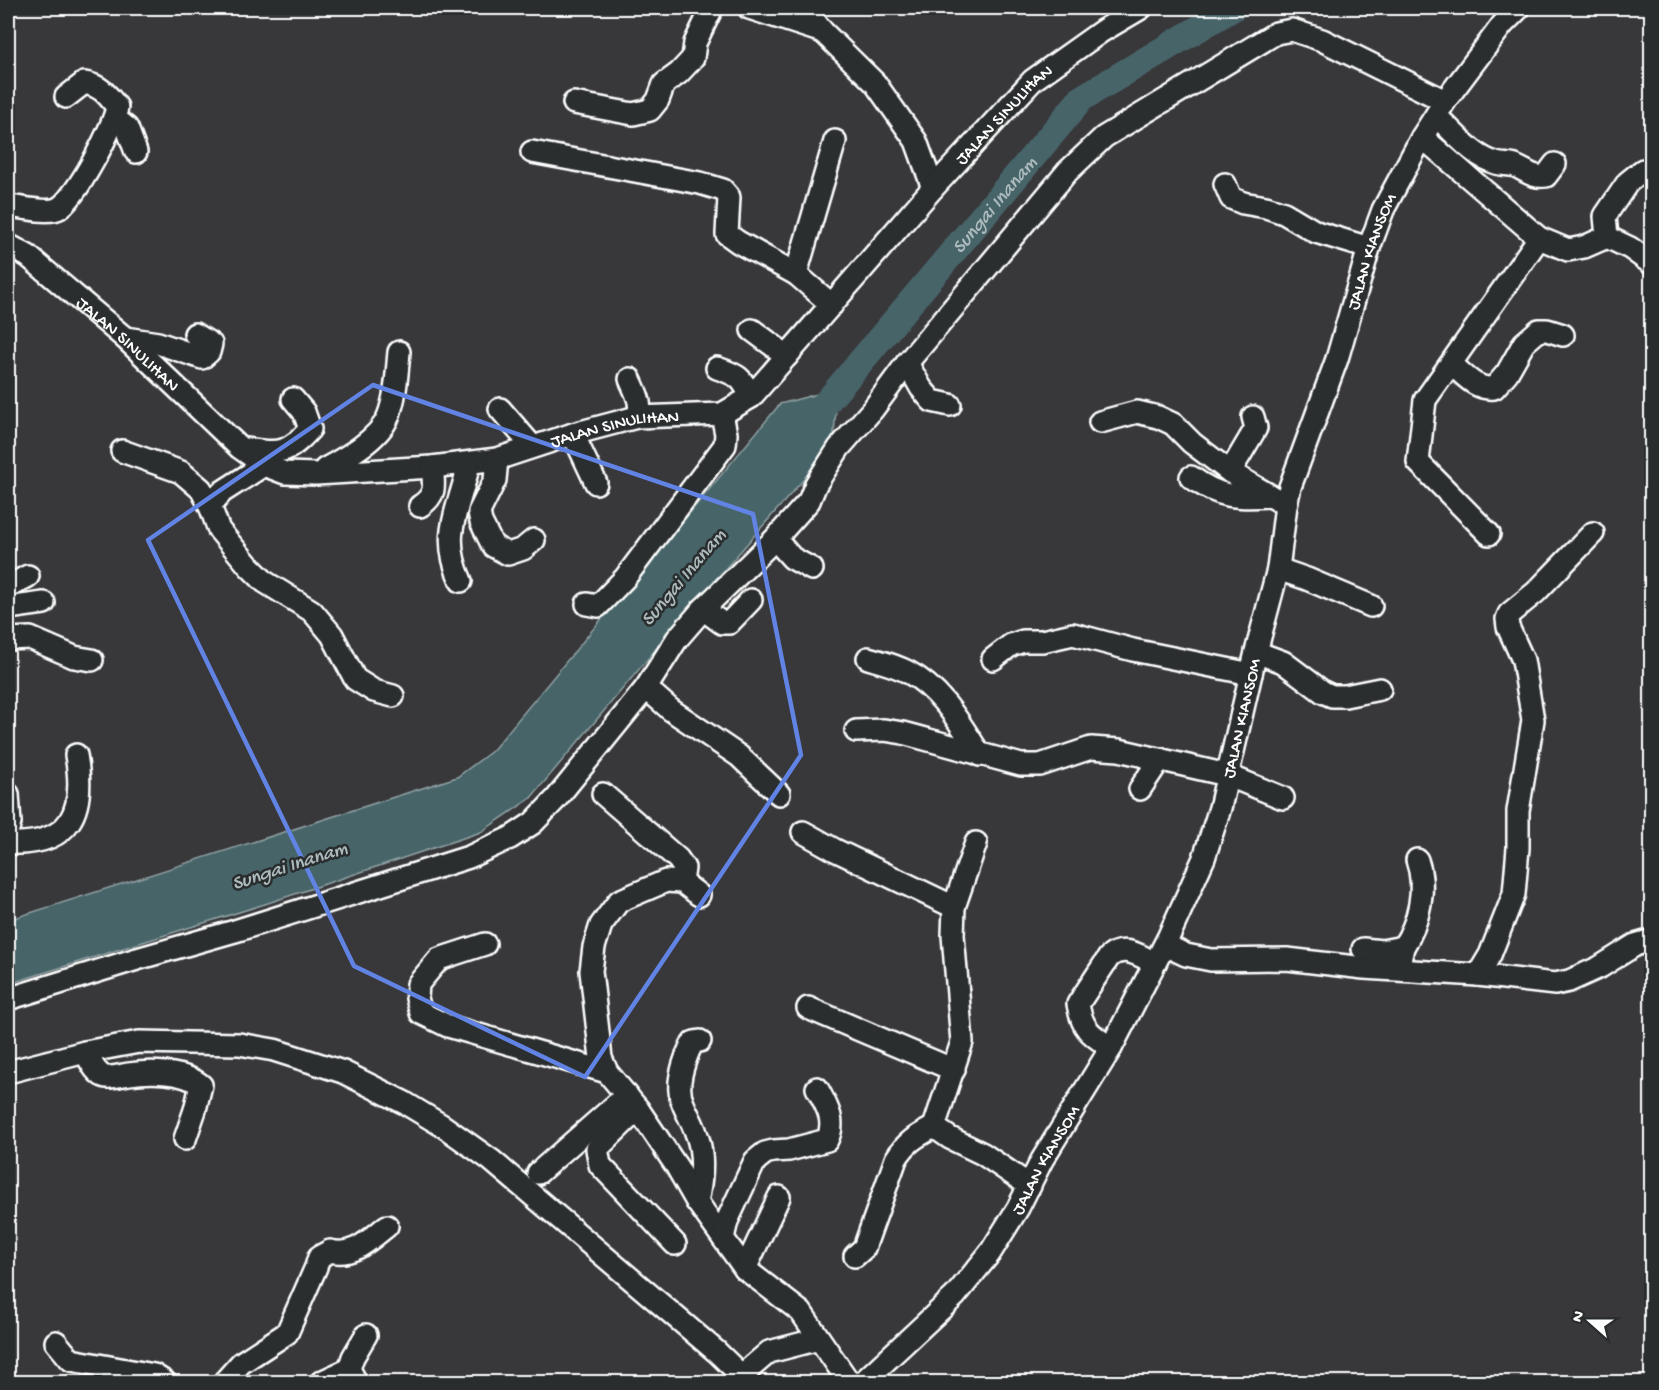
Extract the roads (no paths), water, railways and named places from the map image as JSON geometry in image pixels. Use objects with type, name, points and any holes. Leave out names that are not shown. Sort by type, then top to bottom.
[{"type":"street","points":[[574,103],[633,114],[650,110],[658,100],[664,84],[679,73],[693,58],[695,43],[712,8]]},
{"type":"street","points":[[749,8],[824,32]]},
{"type":"street","points":[[804,8],[824,32],[875,83],[916,141],[933,188]]},
{"type":"street","name":"JALAN SINULIHAN","points":[[8,245],[28,256],[125,338],[240,448],[264,465],[285,473],[316,474],[469,463],[496,459],[532,446],[637,417],[722,414],[751,397],[933,188],[1034,80],[1102,31],[1141,8]]},
{"type":"street","name":"JALAN KIANSOM","points":[[863,1383],[955,1296],[990,1253],[1030,1186],[1042,1160],[1111,1048],[1165,945],[1203,858],[1220,808],[1256,652],[1278,569],[1278,500],[1290,487],[1337,359],[1369,248],[1383,210],[1422,137],[1503,24],[1519,8]]},
{"type":"street","points":[[8,999],[469,858],[510,838],[533,823],[556,799],[646,688],[677,639],[703,609],[775,539],[809,501],[816,484],[839,448],[1060,180],[1104,137],[1276,33],[1292,30],[1322,40],[1441,109],[1477,154],[1497,164],[1515,166],[1534,177],[1540,177],[1546,176],[1555,164]]},
{"type":"street","points":[[8,206],[57,210],[69,199],[82,179],[116,118],[117,107],[110,97],[95,84],[84,83],[66,97]]},
{"type":"street","points":[[116,118],[127,128],[136,152]]},
{"type":"street","points":[[1422,137],[1539,238],[1568,250],[1584,247],[1607,237],[1630,248],[1652,264]]},
{"type":"street","points":[[796,274],[836,141]]},
{"type":"street","points":[[532,152],[700,183],[723,190],[729,197],[727,234],[796,274],[832,305]]},
{"type":"street","points":[[1607,237],[1605,216],[1628,182],[1642,170],[1652,171]]},
{"type":"street","points":[[1225,184],[1232,198],[1284,213],[1317,232],[1369,248]]},
{"type":"street","points":[[1489,534],[1418,462],[1425,400],[1539,238]]},
{"type":"street","points":[[752,330],[787,356]]},
{"type":"street","points":[[1451,364],[1476,385],[1485,389],[1494,388],[1507,373],[1524,343],[1539,330],[1563,335]]},
{"type":"street","points":[[125,338],[158,343],[202,358],[209,352],[211,344],[195,334]]},
{"type":"street","points":[[316,474],[355,453],[388,418],[399,352]]},
{"type":"street","points":[[907,363],[921,388],[932,401],[950,405]]},
{"type":"street","points":[[717,368],[736,375],[743,381],[751,397]]},
{"type":"street","points":[[630,379],[639,399],[640,412],[637,417]]},
{"type":"street","points":[[240,448],[272,453],[296,446],[310,429],[304,412],[293,399]]},
{"type":"street","points":[[500,409],[532,446]]},
{"type":"street","points":[[1100,422],[1137,412],[1158,417],[1173,424],[1192,443],[1230,472],[1278,500]]},
{"type":"street","points":[[587,604],[598,606],[626,578],[725,446],[726,434],[722,414]]},
{"type":"street","points":[[1230,472],[1256,428],[1253,417]]},
{"type":"street","points":[[573,434],[596,483]]},
{"type":"street","points":[[122,451],[181,472],[201,489],[219,530],[249,567],[265,582],[312,611],[332,635],[355,679],[374,691],[393,696]]},
{"type":"street","points":[[496,459],[495,480],[479,512],[493,546],[508,554],[523,549],[534,540]]},
{"type":"street","points":[[461,581],[453,557],[451,528],[466,481],[469,463]]},
{"type":"street","points":[[210,506],[222,492],[264,465]]},
{"type":"street","points":[[420,506],[429,501],[434,487],[432,467]]},
{"type":"street","points":[[1191,477],[1205,487],[1239,498],[1278,500]]},
{"type":"street","points":[[1478,975],[1490,955],[1514,894],[1518,856],[1518,812],[1533,720],[1523,660],[1508,627],[1507,619],[1509,614],[1536,592],[1593,533]]},
{"type":"street","points":[[775,539],[792,558],[812,569]]},
{"type":"street","points":[[1278,569],[1371,606]]},
{"type":"street","points":[[8,587],[28,576]]},
{"type":"street","points":[[703,609],[722,622],[729,622],[751,600]]},
{"type":"street","points":[[8,608],[44,603]]},
{"type":"street","points":[[993,659],[1011,645],[1023,641],[1042,641],[1073,634],[1133,650],[1251,674]]},
{"type":"street","points":[[8,639],[30,638],[74,657],[92,660]]},
{"type":"street","points":[[1256,652],[1283,662],[1323,692],[1332,696],[1345,696],[1380,688]]},
{"type":"street","points":[[868,658],[910,673],[929,687],[954,714],[980,755]]},
{"type":"street","points":[[646,688],[671,710],[739,756],[779,794]]},
{"type":"street","points":[[856,731],[884,730],[921,737],[1021,765],[1040,765],[1091,748],[1119,750],[1227,775],[1283,798]]},
{"type":"street","points":[[8,843],[38,842],[58,834],[74,816],[78,801],[79,770],[76,754]]},
{"type":"street","points":[[1140,789],[1160,759]]},
{"type":"street","points":[[8,794],[10,823],[8,829]]},
{"type":"street","points":[[603,794],[678,859],[684,868],[682,882]]},
{"type":"street","points":[[803,832],[835,850],[954,907]]},
{"type":"street","points":[[855,1256],[864,1248],[899,1153],[909,1141],[934,1127],[954,1070],[962,1042],[953,935],[954,907],[976,843]]},
{"type":"street","points":[[1398,970],[1404,947],[1419,912],[1420,877],[1417,860]]},
{"type":"street","points":[[699,895],[682,882],[666,881],[619,901],[599,932],[591,971],[601,1058],[607,1072],[632,1102],[677,1167],[697,1202],[745,1269],[801,1312],[849,1383]]},
{"type":"street","points":[[1165,945],[1186,955],[1211,960],[1287,959],[1478,975],[1555,984],[1600,967],[1635,945],[1652,940]]},
{"type":"street","points":[[485,944],[439,959],[418,984],[417,998],[421,1013],[448,1026],[607,1072]]},
{"type":"street","points":[[1363,949],[1382,951],[1404,947]]},
{"type":"street","points":[[1111,1048],[1086,1030],[1080,1019],[1078,1004],[1109,957],[1116,951],[1128,950],[1155,963]]},
{"type":"street","points":[[808,1008],[954,1070]]},
{"type":"street","points":[[697,1202],[702,1176],[699,1143],[678,1092],[679,1079],[690,1046],[694,1041],[700,1041]]},
{"type":"street","points":[[8,1072],[85,1052],[139,1042],[238,1044],[274,1050],[315,1062],[373,1086],[442,1126],[491,1160],[607,1257],[745,1379],[769,1352],[819,1339]]},
{"type":"street","points":[[85,1052],[98,1072],[106,1077],[135,1073],[180,1074],[201,1085],[185,1139]]},
{"type":"street","points":[[723,1238],[727,1221],[755,1161],[765,1153],[789,1150],[827,1140],[832,1132],[831,1115],[818,1088]]},
{"type":"street","points":[[537,1173],[632,1102]]},
{"type":"street","points":[[632,1102],[597,1149],[600,1165],[675,1244]]},
{"type":"street","points":[[934,1127],[950,1138],[983,1154],[1030,1186]]},
{"type":"street","points":[[983,1154],[1026,1162],[1042,1160]]},
{"type":"street","points":[[745,1269],[779,1197]]},
{"type":"street","points":[[224,1383],[241,1363],[287,1333],[319,1257],[330,1251],[341,1254],[354,1251],[387,1226]]},
{"type":"street","points":[[321,1383],[353,1376],[353,1357],[366,1335]]},
{"type":"street","points":[[56,1342],[71,1360],[154,1375],[165,1383]]},
{"type":"water","points":[[828,391],[837,398],[833,446],[688,611],[530,799],[481,832],[265,904],[8,984],[8,920],[457,777],[492,751],[780,404]]},
{"type":"waterway","name":"Sungai Inanam","points":[[810,422],[1082,98],[1233,8]]}]
